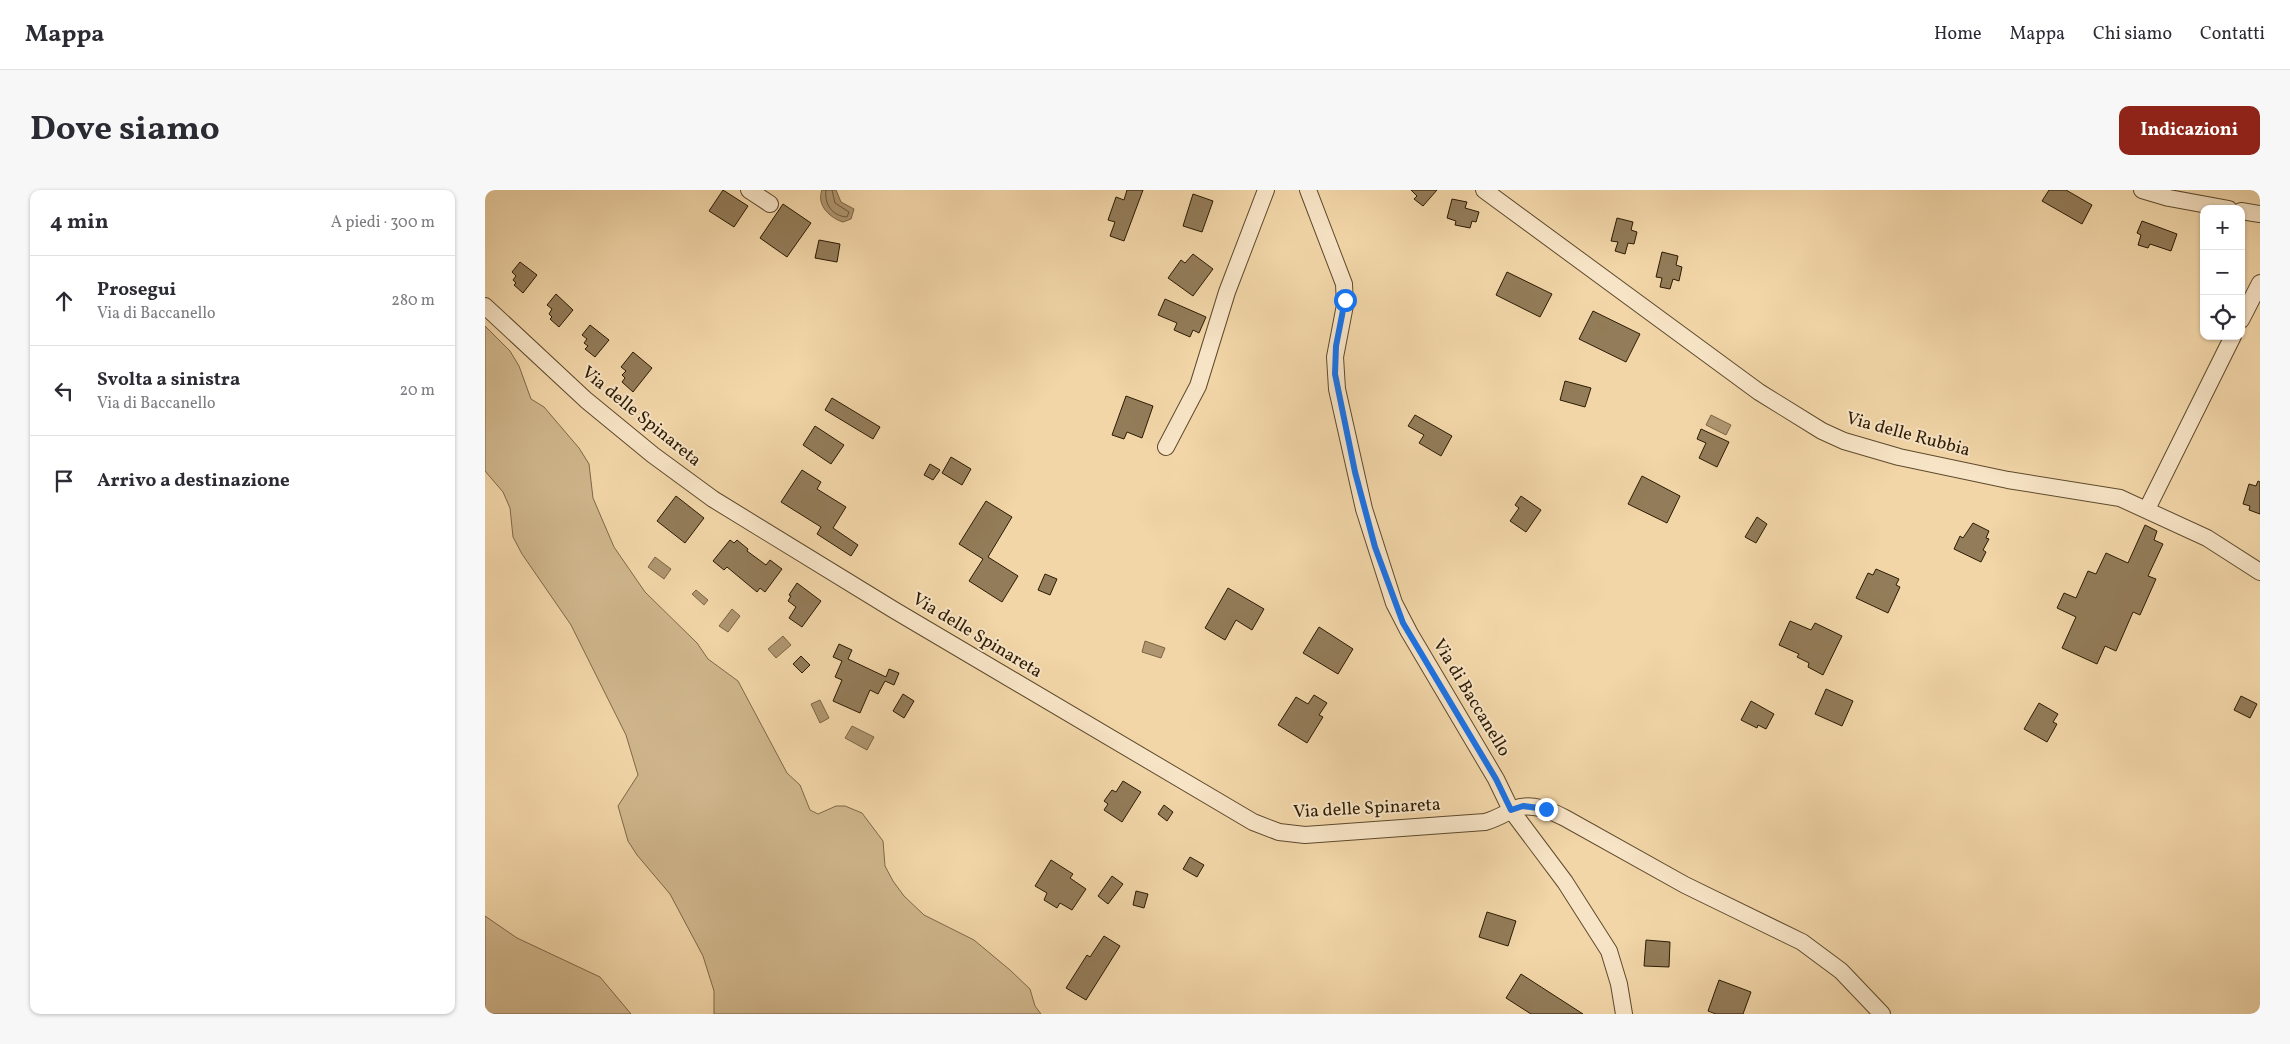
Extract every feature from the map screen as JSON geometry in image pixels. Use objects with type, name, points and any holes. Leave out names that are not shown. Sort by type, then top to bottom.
[{"type":"street","points":[[749,190],[770,204]]},
{"type":"street","points":[[1166,448],[1200,381],[1227,292],[1266,190]]},
{"type":"street","name":"Via di Baccanello","points":[[1308,190],[1345,284],[1345,300],[1336,346],[1335,374],[1355,472],[1375,547],[1403,623],[1496,779],[1511,810],[1565,882],[1605,944],[1614,966],[1624,1014]]},
{"type":"street","name":"Via delle Rubbia","points":[[1484,190],[1759,392],[1822,431],[1844,441],[1899,456],[2008,480],[2113,496],[2147,509],[2218,544],[2260,572]]},
{"type":"street","points":[[2141,190],[2169,198],[2207,205]]},
{"type":"street","points":[[2245,212],[2260,214]]},
{"type":"street","points":[[2245,312],[2260,283]]},
{"type":"street","name":"Via delle Spinareta","points":[[485,306],[548,367],[586,400],[653,455],[702,491],[894,610],[1253,822],[1279,832],[1305,836],[1485,822],[1498,818],[1511,810]]},
{"type":"street","points":[[2147,509],[2231,340]]},
{"type":"street","points":[[1511,810],[1529,806],[1558,814],[1685,885],[1794,937],[1834,964],[1882,1014]]},
{"type":"shaded area","points":[[485,326],[510,351],[519,366],[531,399],[544,407],[579,448],[589,464],[593,498],[614,547],[645,592],[697,643],[708,659],[738,681],[787,773],[800,785],[810,810],[818,814],[836,806],[845,806],[862,813],[883,841],[885,866],[904,896],[924,915],[974,940],[1010,970],[1030,989],[1035,1006],[1041,1014],[714,1014],[714,991],[703,956],[670,894],[637,855],[628,841],[618,806],[638,775],[626,735],[571,625],[522,554],[513,537],[510,508],[503,492],[485,471]]},
{"type":"shaded area","points":[[485,916],[517,938],[600,977],[631,1014],[485,1014]]},
{"type":"water","points":[[822,190],[836,190],[841,202],[854,209],[851,219],[843,222],[825,210],[821,201]]},
{"type":"water","points":[[1711,415],[1731,425],[1726,435],[1706,425]]},
{"type":"water","points":[[655,557],[671,569],[664,579],[648,567]]},
{"type":"water","points":[[696,590],[708,600],[704,605],[692,594]]},
{"type":"water","points":[[732,609],[740,616],[728,632],[719,626]]},
{"type":"water","points":[[783,636],[791,645],[776,658],[768,649]]},
{"type":"water","points":[[1145,641],[1165,648],[1161,658],[1142,652]]},
{"type":"water","points":[[820,700],[829,718],[820,723],[811,704]]},
{"type":"water","points":[[852,726],[874,737],[867,750],[845,738]]},
{"type":"building","points":[[723,190],[748,206],[734,227],[709,211]]},
{"type":"building","points":[[1127,190],[1143,190],[1124,241],[1110,236],[1115,222],[1108,220],[1116,197],[1124,200]]},
{"type":"building","points":[[1411,190],[1437,190],[1423,206],[1414,199],[1417,196]]},
{"type":"building","points":[[2049,190],[2066,190],[2092,205],[2082,224],[2042,201]]},
{"type":"building","points":[[1193,194],[1213,201],[1202,232],[1183,226]]},
{"type":"building","points":[[1452,199],[1467,202],[1465,208],[1479,212],[1476,222],[1472,221],[1470,228],[1455,225],[1456,221],[1447,218]]},
{"type":"building","points":[[783,204],[811,223],[787,257],[760,238]]},
{"type":"building","points":[[1617,218],[1633,222],[1631,230],[1637,232],[1634,244],[1628,243],[1625,254],[1615,251],[1618,242],[1611,241]]},
{"type":"building","points":[[2142,221],[2177,234],[2171,251],[2150,244],[2148,248],[2138,245],[2141,235],[2137,233]]},
{"type":"building","points":[[819,240],[840,244],[837,262],[815,258]]},
{"type":"building","points":[[1662,252],[1678,256],[1676,265],[1682,267],[1679,281],[1673,279],[1670,289],[1660,287],[1662,278],[1656,277]]},
{"type":"building","points":[[1193,254],[1213,269],[1193,296],[1168,278],[1181,260],[1185,263]]},
{"type":"building","points":[[520,262],[537,275],[523,293],[514,285],[516,283],[513,280],[516,276],[512,272]]},
{"type":"building","points":[[1507,272],[1552,294],[1540,317],[1496,295]]},
{"type":"building","points":[[556,294],[573,310],[559,327],[550,319],[552,317],[549,314],[552,309],[547,305]]},
{"type":"building","points":[[1165,299],[1206,317],[1199,333],[1193,330],[1190,337],[1174,330],[1177,323],[1158,315]]},
{"type":"building","points":[[1593,311],[1640,334],[1626,362],[1579,339]]},
{"type":"building","points":[[590,325],[609,340],[595,357],[585,349],[588,346],[584,343],[587,339],[582,335]]},
{"type":"building","points":[[633,352],[652,368],[633,392],[622,382],[625,378],[622,375],[626,371],[621,367]]},
{"type":"building","points":[[1565,381],[1591,388],[1585,407],[1560,400]]},
{"type":"building","points":[[1126,396],[1153,406],[1142,438],[1127,432],[1124,439],[1112,435]]},
{"type":"building","points":[[832,398],[880,427],[873,439],[825,410]]},
{"type":"building","points":[[1415,415],[1452,436],[1441,456],[1419,443],[1424,435],[1408,426]]},
{"type":"building","points":[[815,426],[844,445],[831,464],[803,445]]},
{"type":"building","points":[[1701,429],[1729,442],[1717,467],[1699,458],[1706,443],[1697,439]]},
{"type":"building","points":[[951,457],[971,469],[962,485],[942,473]]},
{"type":"building","points":[[930,464],[940,470],[933,480],[924,475]]},
{"type":"building","points":[[802,470],[821,482],[817,489],[846,507],[833,528],[858,545],[851,556],[817,534],[821,527],[781,502]]},
{"type":"building","points":[[1642,476],[1680,496],[1667,523],[1628,504]]},
{"type":"building","points":[[2258,481],[2260,482],[2260,514],[2249,510],[2250,506],[2243,504],[2249,484],[2256,486]]},
{"type":"building","points":[[676,496],[704,518],[685,543],[657,521]]},
{"type":"building","points":[[1521,496],[1541,510],[1526,532],[1510,521],[1519,508],[1515,505]]},
{"type":"building","points":[[986,501],[1012,517],[988,557],[1018,576],[1002,602],[969,581],[983,559],[959,544]]},
{"type":"building","points":[[1757,517],[1767,524],[1756,543],[1745,537]]},
{"type":"building","points":[[1973,523],[1989,531],[1986,538],[1989,539],[1983,550],[1986,552],[1981,562],[1954,549],[1960,536],[1963,538]]},
{"type":"building","points":[[2145,525],[2157,531],[2154,540],[2163,544],[2148,576],[2156,579],[2140,615],[2133,612],[2116,651],[2105,646],[2097,664],[2062,648],[2076,617],[2057,608],[2064,593],[2076,598],[2088,571],[2096,574],[2106,553],[2128,563]]},
{"type":"building","points":[[730,540],[734,543],[737,540],[748,549],[747,551],[766,565],[770,560],[782,569],[765,592],[760,588],[757,592],[727,567],[724,570],[713,561]]},
{"type":"building","points":[[1876,569],[1899,579],[1896,585],[1900,587],[1888,613],[1856,598],[1868,573],[1873,575]]},
{"type":"building","points":[[1045,574],[1057,579],[1050,595],[1038,590]]},
{"type":"building","points":[[797,583],[821,601],[802,627],[789,618],[796,607],[788,601],[791,596],[789,595]]},
{"type":"building","points":[[1228,588],[1264,609],[1252,630],[1236,620],[1225,640],[1205,628]]},
{"type":"building","points":[[1790,621],[1811,630],[1815,623],[1842,636],[1823,675],[1808,667],[1809,663],[1797,657],[1799,654],[1779,645]]},
{"type":"building","points":[[1319,627],[1353,649],[1338,674],[1303,653]]},
{"type":"building","points":[[839,644],[852,650],[848,659],[886,677],[889,669],[899,673],[894,685],[885,681],[878,694],[870,690],[860,713],[833,701],[842,680],[835,677],[842,661],[833,657]]},
{"type":"building","points":[[801,656],[810,665],[802,673],[793,664]]},
{"type":"building","points":[[1826,689],[1853,701],[1842,726],[1815,714]]},
{"type":"building","points":[[903,694],[914,701],[904,718],[893,711]]},
{"type":"building","points":[[1314,695],[1327,703],[1319,715],[1323,717],[1307,743],[1278,725],[1296,697],[1308,704]]},
{"type":"building","points":[[2241,696],[2257,704],[2250,718],[2234,710]]},
{"type":"building","points":[[1751,701],[1774,714],[1766,729],[1758,725],[1757,728],[1741,720]]},
{"type":"building","points":[[2039,703],[2058,714],[2053,722],[2057,724],[2047,742],[2024,729]]},
{"type":"building","points":[[1123,781],[1141,792],[1122,822],[1104,810],[1108,804],[1104,801],[1112,790],[1116,792]]},
{"type":"building","points":[[1164,805],[1173,812],[1167,821],[1158,814]]},
{"type":"building","points":[[1190,857],[1204,865],[1197,877],[1183,869]]},
{"type":"building","points":[[1051,860],[1073,874],[1070,878],[1086,889],[1072,910],[1060,903],[1057,908],[1044,900],[1047,893],[1035,886]]},
{"type":"building","points":[[1112,876],[1123,884],[1108,904],[1098,896]]},
{"type":"building","points":[[1136,891],[1148,894],[1144,908],[1133,905]]},
{"type":"building","points":[[1487,912],[1516,921],[1508,946],[1479,937]]},
{"type":"building","points":[[1104,936],[1120,946],[1086,1000],[1066,988],[1087,955],[1090,957]]},
{"type":"building","points":[[1646,940],[1670,942],[1669,967],[1644,966]]},
{"type":"building","points":[[1521,974],[1583,1014],[1531,1014],[1506,998]]},
{"type":"building","points":[[1719,980],[1751,992],[1743,1014],[1716,1014],[1708,1011]]},
{"type":"route","points":[[1345,300],[1343,318],[1335,351],[1334,368],[1337,388],[1364,509],[1394,603],[1409,632],[1496,779],[1511,810],[1523,806],[1546,809]]}]
